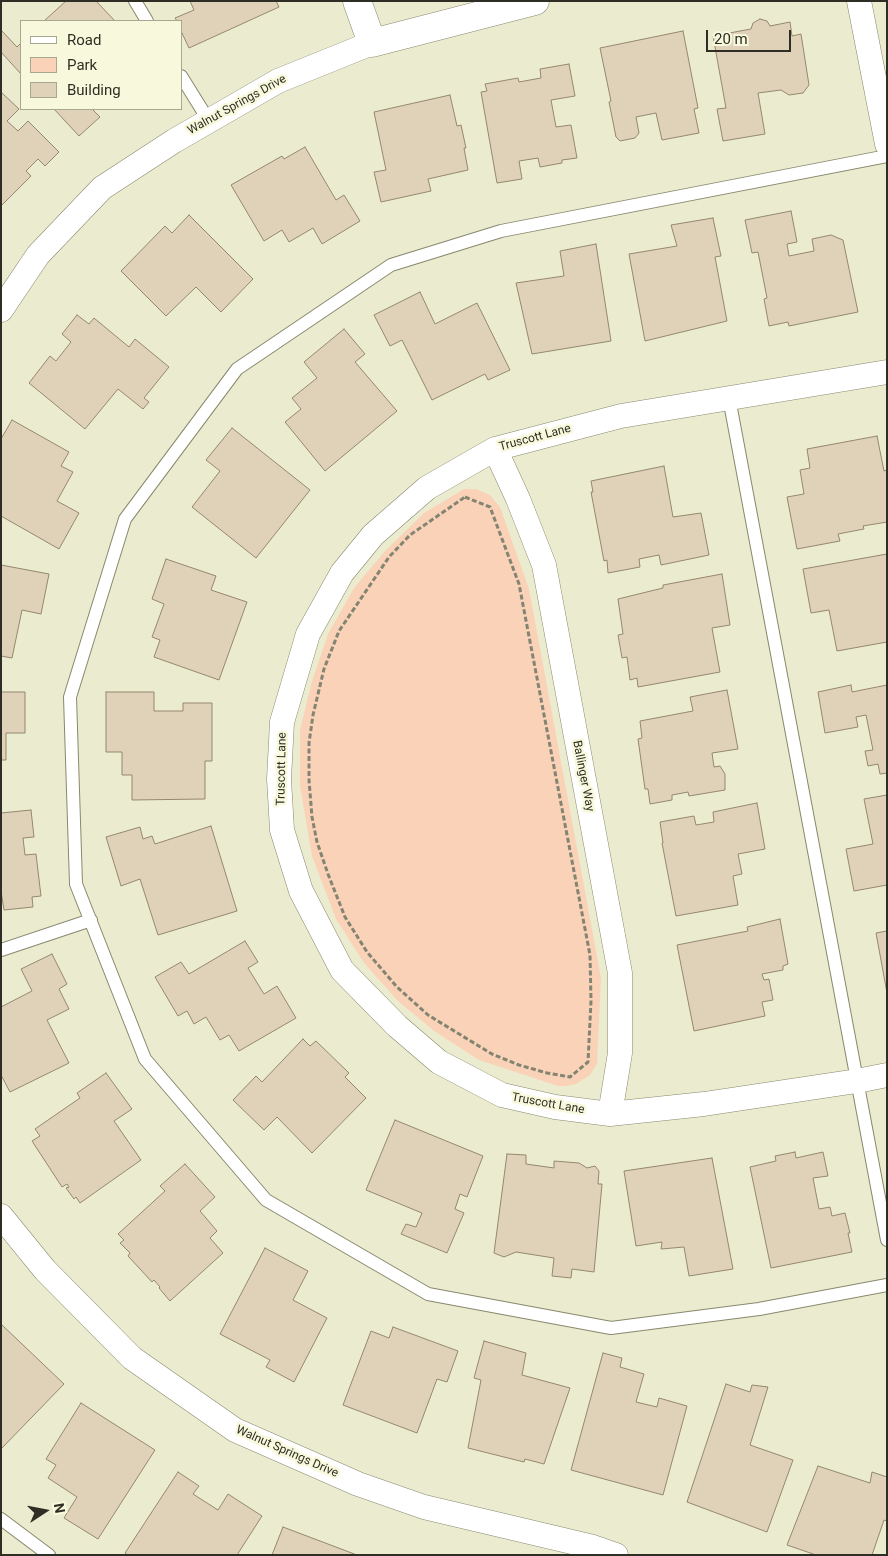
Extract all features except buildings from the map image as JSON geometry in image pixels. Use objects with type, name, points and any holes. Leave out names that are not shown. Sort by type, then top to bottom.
[{"type":"street","points":[[357,1],[372,43]]},
{"type":"street","name":"Walnut Springs Drive","points":[[1,310],[38,254],[102,188],[174,140],[278,81],[372,43],[535,1]]},
{"type":"street","points":[[859,1],[886,142]]},
{"type":"street","name":"Truscott Lane","points":[[887,372],[621,416],[495,448],[427,488],[373,535],[342,573],[308,634],[282,722],[279,778],[282,830],[301,891],[342,970],[397,1026],[439,1062],[502,1095],[555,1107],[610,1114],[704,1104],[857,1081],[887,1074]]},
{"type":"street","name":"Ballinger Way","points":[[495,448],[518,499],[544,565],[620,973],[620,1053],[610,1114]]},
{"type":"street","name":"Walnut Springs Drive","points":[[1,1216],[46,1270],[132,1358],[236,1430],[358,1484],[424,1506],[593,1547],[616,1555]]},
{"type":"lane","points":[[135,1],[146,20]]},
{"type":"lane","points":[[182,78],[209,120]]},
{"type":"lane","points":[[886,142],[501,231],[391,265],[237,369],[125,519],[70,697],[76,884],[145,1059],[266,1200],[428,1294],[611,1328],[760,1309],[887,1285]]},
{"type":"lane","points":[[729,398],[887,1240]]},
{"type":"lane","points":[[1,950],[91,920]]},
{"type":"lane","points":[[1,1519],[49,1555]]},
{"type":"path","points":[[465,497],[478,502],[490,507],[519,584],[590,955],[591,1001],[588,1062],[570,1077],[546,1073],[492,1054],[428,1015],[397,987],[368,952],[345,917],[328,874],[312,817],[309,752],[313,715],[324,668],[339,631],[389,557],[410,535],[465,497]]},
{"type":"green space","points":[[464,489],[476,489],[490,495],[500,507],[529,589],[601,978],[597,1064],[590,1075],[576,1084],[567,1086],[558,1086],[479,1060],[434,1031],[398,1001],[364,963],[336,919],[312,856],[300,786],[300,730],[312,681],[328,634],[354,588],[385,551],[424,513]]}]
